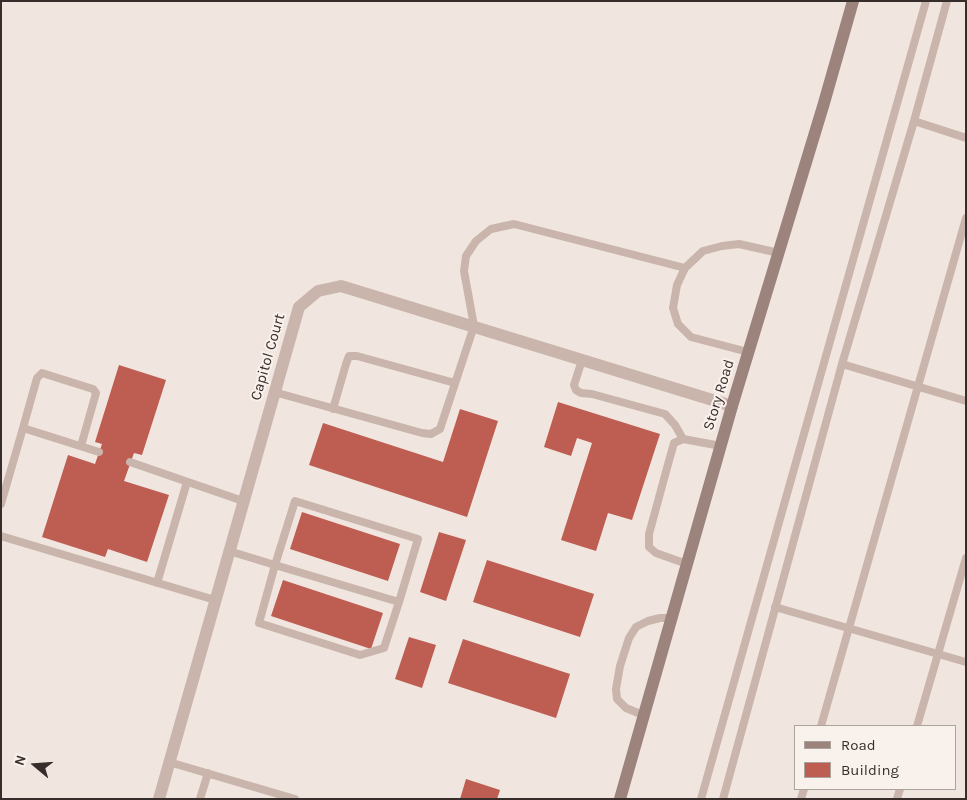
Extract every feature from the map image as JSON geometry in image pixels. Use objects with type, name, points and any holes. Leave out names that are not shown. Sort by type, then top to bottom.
[{"type":"street","name":"Story Road","points":[[620,799],[720,446],[853,1]]},
{"type":"street","name":"Capitol Court","points":[[159,799],[299,307],[318,291],[341,286],[732,406]]},
{"type":"lane","points":[[700,799],[926,1]]},
{"type":"lane","points":[[723,799],[842,364],[947,1]]},
{"type":"lane","points":[[914,120],[966,138]]},
{"type":"lane","points":[[822,725],[966,218]]},
{"type":"lane","points":[[274,392],[422,433],[431,434],[440,429],[474,326],[464,271],[466,256],[476,241],[491,229],[514,224],[685,268]]},
{"type":"lane","points":[[748,352],[692,337],[678,324],[673,308],[677,285],[685,268],[702,251],[739,244],[779,253]]},
{"type":"lane","points":[[333,408],[349,356],[357,356],[455,383]]},
{"type":"lane","points":[[582,360],[574,385],[576,390],[581,393],[592,394],[665,414],[675,425],[683,439]]},
{"type":"lane","points":[[842,364],[966,401]]},
{"type":"lane","points":[[1,504],[37,378],[42,373],[93,389],[96,393],[81,446]]},
{"type":"lane","points":[[23,428],[99,452]]},
{"type":"lane","points":[[687,564],[656,554],[649,547],[649,534],[674,442],[683,439],[720,446]]},
{"type":"lane","points":[[130,462],[243,501]]},
{"type":"lane","points":[[157,583],[188,482]]},
{"type":"lane","points":[[295,501],[418,539],[399,602],[384,648],[360,655],[259,623],[295,501]]},
{"type":"lane","points":[[1,536],[215,600]]},
{"type":"lane","points":[[229,551],[399,602]]},
{"type":"lane","points":[[918,725],[966,558]]},
{"type":"lane","points":[[776,607],[966,662]]},
{"type":"lane","points":[[643,715],[626,708],[617,699],[616,689],[620,666],[629,638],[636,627],[648,621],[671,618]]},
{"type":"lane","points":[[169,762],[296,799]]},
{"type":"lane","points":[[200,799],[208,773]]},
{"type":"building","points":[[119,365],[166,380],[142,455],[134,453],[124,481],[169,495],[147,562],[108,549],[105,557],[42,537],[68,455],[95,464],[102,444],[95,442]]},
{"type":"building","points":[[558,402],[660,434],[632,520],[608,513],[596,551],[561,540],[592,443],[577,438],[571,456],[544,447]]},
{"type":"building","points":[[460,409],[498,421],[467,517],[309,465],[323,423],[443,462]]},
{"type":"building","points":[[302,512],[400,544],[388,581],[290,549]]},
{"type":"building","points":[[439,532],[466,540],[446,601],[420,592]]},
{"type":"building","points":[[487,560],[594,594],[580,637],[473,602]]},
{"type":"building","points":[[283,580],[383,613],[371,649],[271,616]]},
{"type":"building","points":[[409,637],[436,645],[422,688],[395,679]]},
{"type":"building","points":[[463,639],[570,674],[556,718],[448,683]]},
{"type":"building","points":[[466,779],[500,790],[497,799],[460,799]]}]
